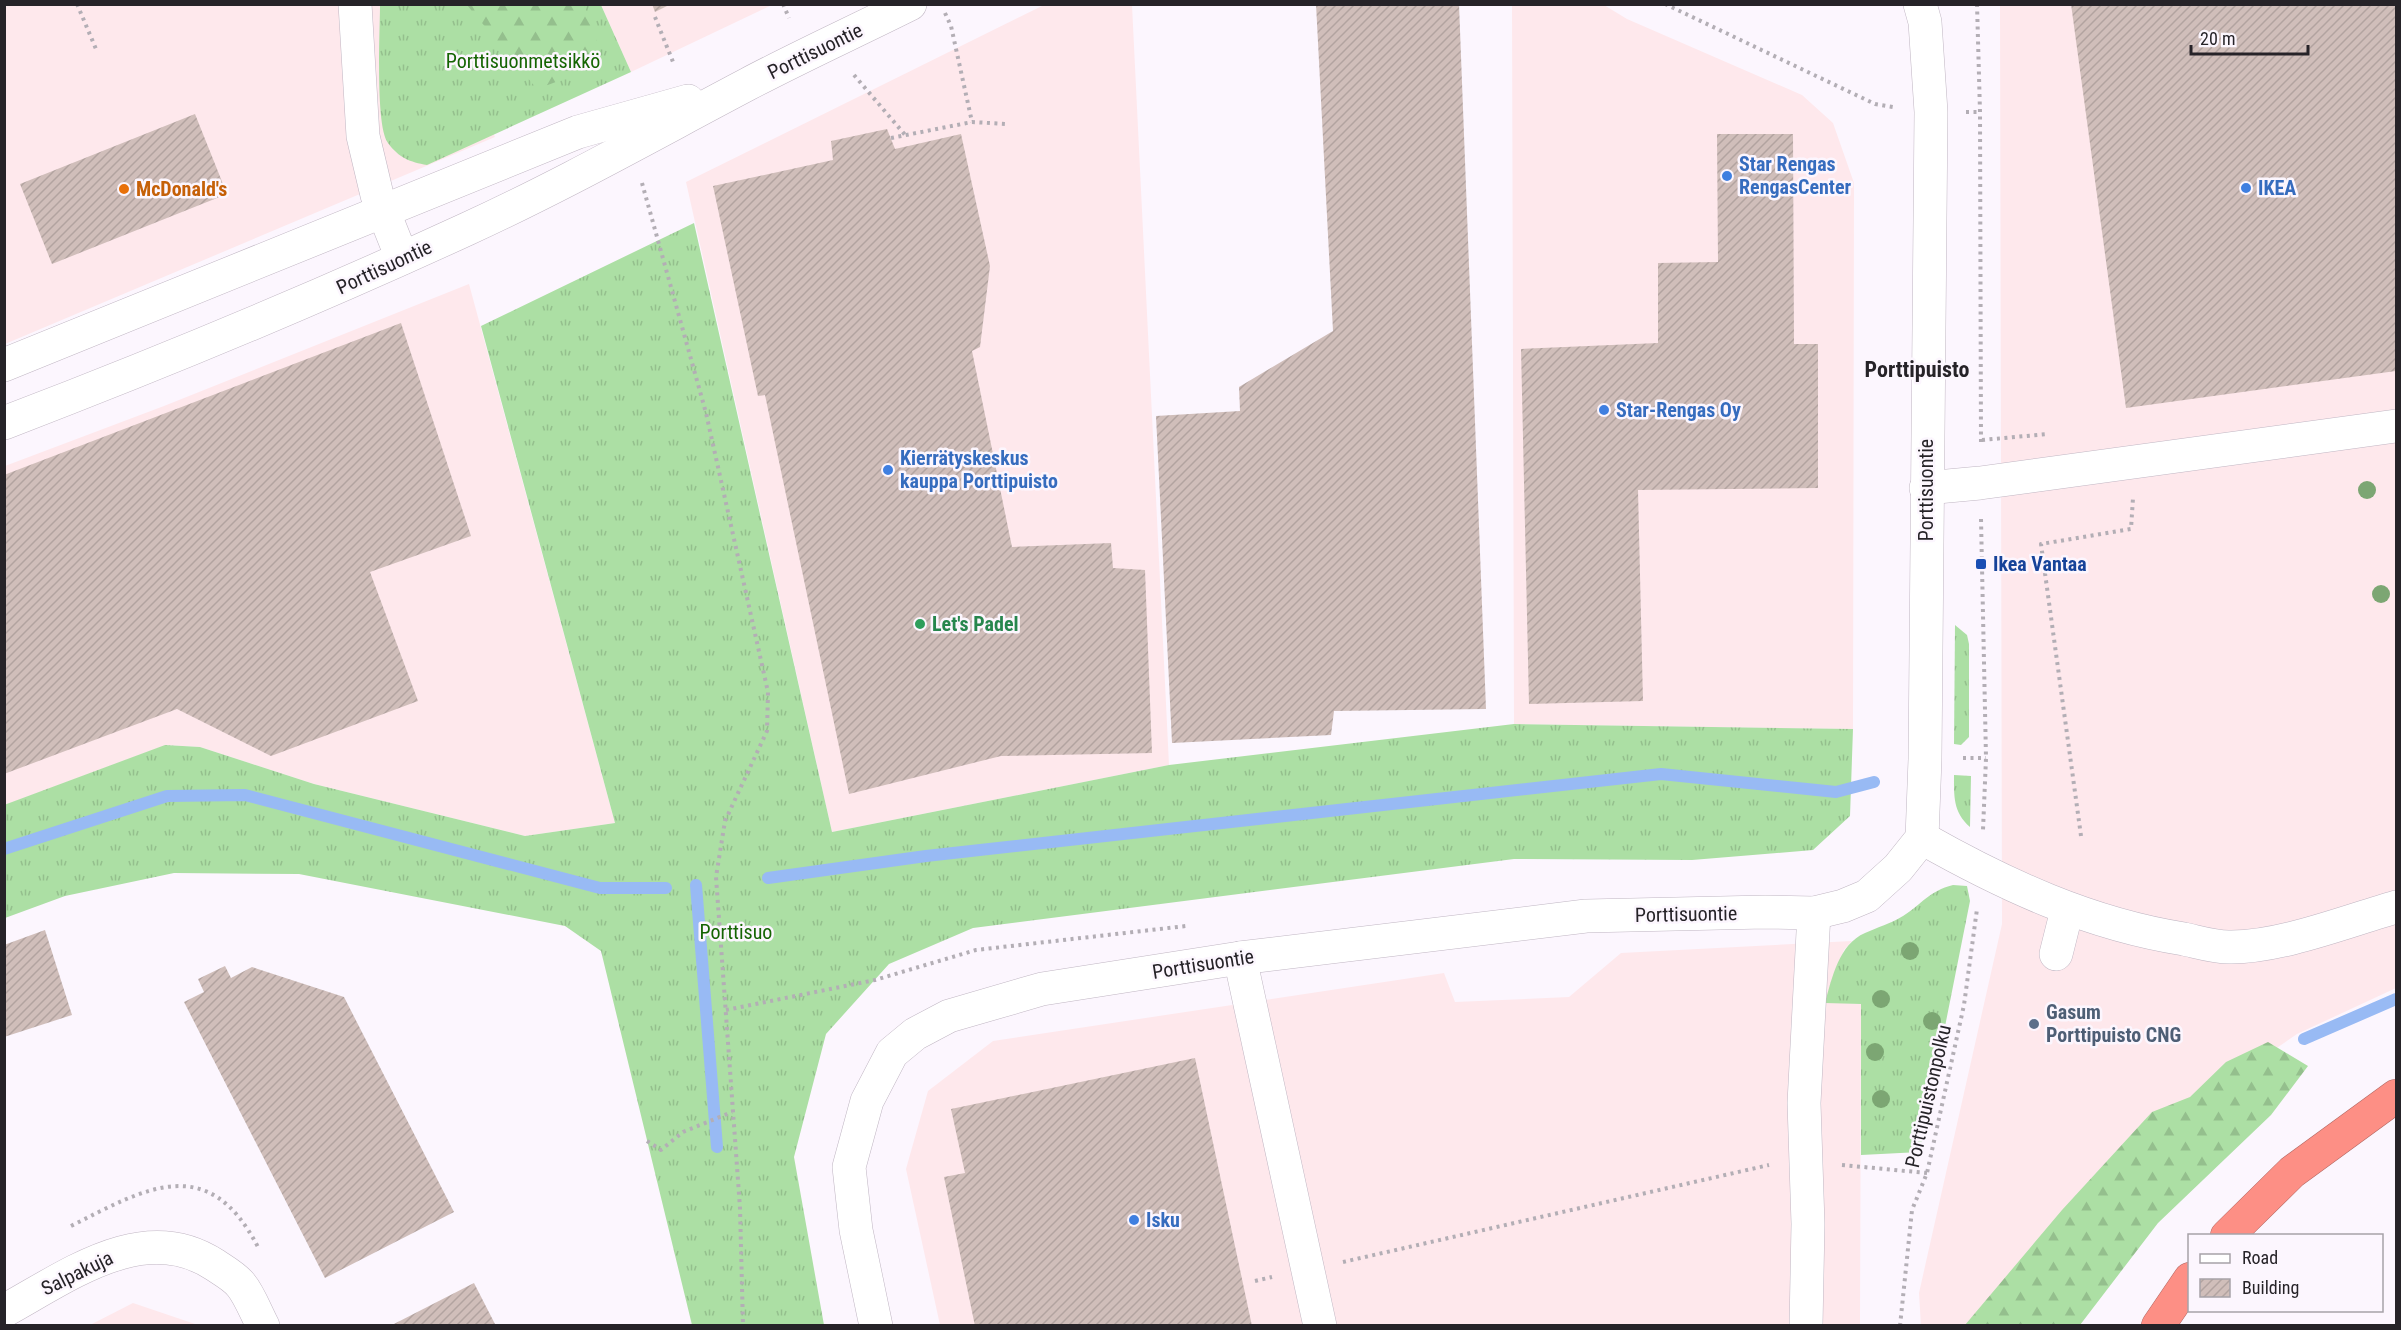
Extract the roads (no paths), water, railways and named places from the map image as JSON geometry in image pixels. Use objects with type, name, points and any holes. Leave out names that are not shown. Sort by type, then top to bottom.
[{"type":"highway","points":[[2229,1234],[2292,1172],[2357,1122],[2397,1096]]},
{"type":"highway","points":[[2158,1326],[2188,1282]]},
{"type":"street","points":[[355,4],[363,136],[383,212],[402,258]]},
{"type":"street","name":"Porttisuontie","points":[[4,423],[185,352],[334,290],[468,229],[592,168],[751,82],[910,4]]},
{"type":"street","name":"Porttisuontie","points":[[876,1326],[856,1230],[849,1167],[867,1101],[892,1053],[915,1034],[949,1016],[1042,989],[1240,958],[1443,931],[1586,916],[1765,912],[1814,914],[1867,896],[1898,868],[1922,838],[1931,112],[1925,22],[1920,4]]},
{"type":"street","name":"Porttisuontie","points":[[4,365],[578,132],[751,82]]},
{"type":"street","points":[[1926,488],[1980,483],[2397,426]]},
{"type":"street","points":[[1922,838],[1982,872],[2067,910],[2142,933],[2228,947],[2272,943],[2397,907]]},
{"type":"street","points":[[2056,954],[2067,910]]},
{"type":"street","points":[[1806,1326],[1808,1224],[1804,1103],[1814,914]]},
{"type":"street","points":[[1240,958],[1320,1326]]},
{"type":"street","name":"Salpakuja","points":[[4,1311],[91,1263],[115,1254],[161,1245],[204,1257],[224,1271],[241,1285],[263,1326]]},
{"type":"waterway","points":[[768,878],[926,856],[1661,774],[1836,792],[1874,782]]},
{"type":"waterway","points":[[4,849],[167,796],[245,795],[600,888],[666,888]]},
{"type":"waterway","points":[[696,885],[717,1147]]},
{"type":"waterway","points":[[2304,1039],[2396,999]]},
{"type":"place","name":"Star Rengas RengasCenter","points":[[1727,176]]},
{"type":"place","name":"IKEA","points":[[2246,188]]},
{"type":"place","name":"McDonald's","points":[[124,189]]},
{"type":"place","name":"Star-Rengas Oy","points":[[1604,410]]},
{"type":"place","name":"Kierrätyskeskus kauppa Porttipuisto","points":[[888,470]]},
{"type":"place","name":"Ikea Vantaa","points":[[1981,564]]},
{"type":"place","name":"Let's Padel","points":[[920,624]]},
{"type":"place","name":"Gasum Porttipuisto CNG","points":[[2034,1024]]},
{"type":"place","name":"Isku","points":[[1134,1220]]},
{"type":"district","name":"Porttipuisto","points":[[1917,369]]},
{"type":"park label","name":"Porttisuonmetsikkö","points":[[523,61]]},
{"type":"park label","name":"Porttisuo","points":[[736,932]]}]
